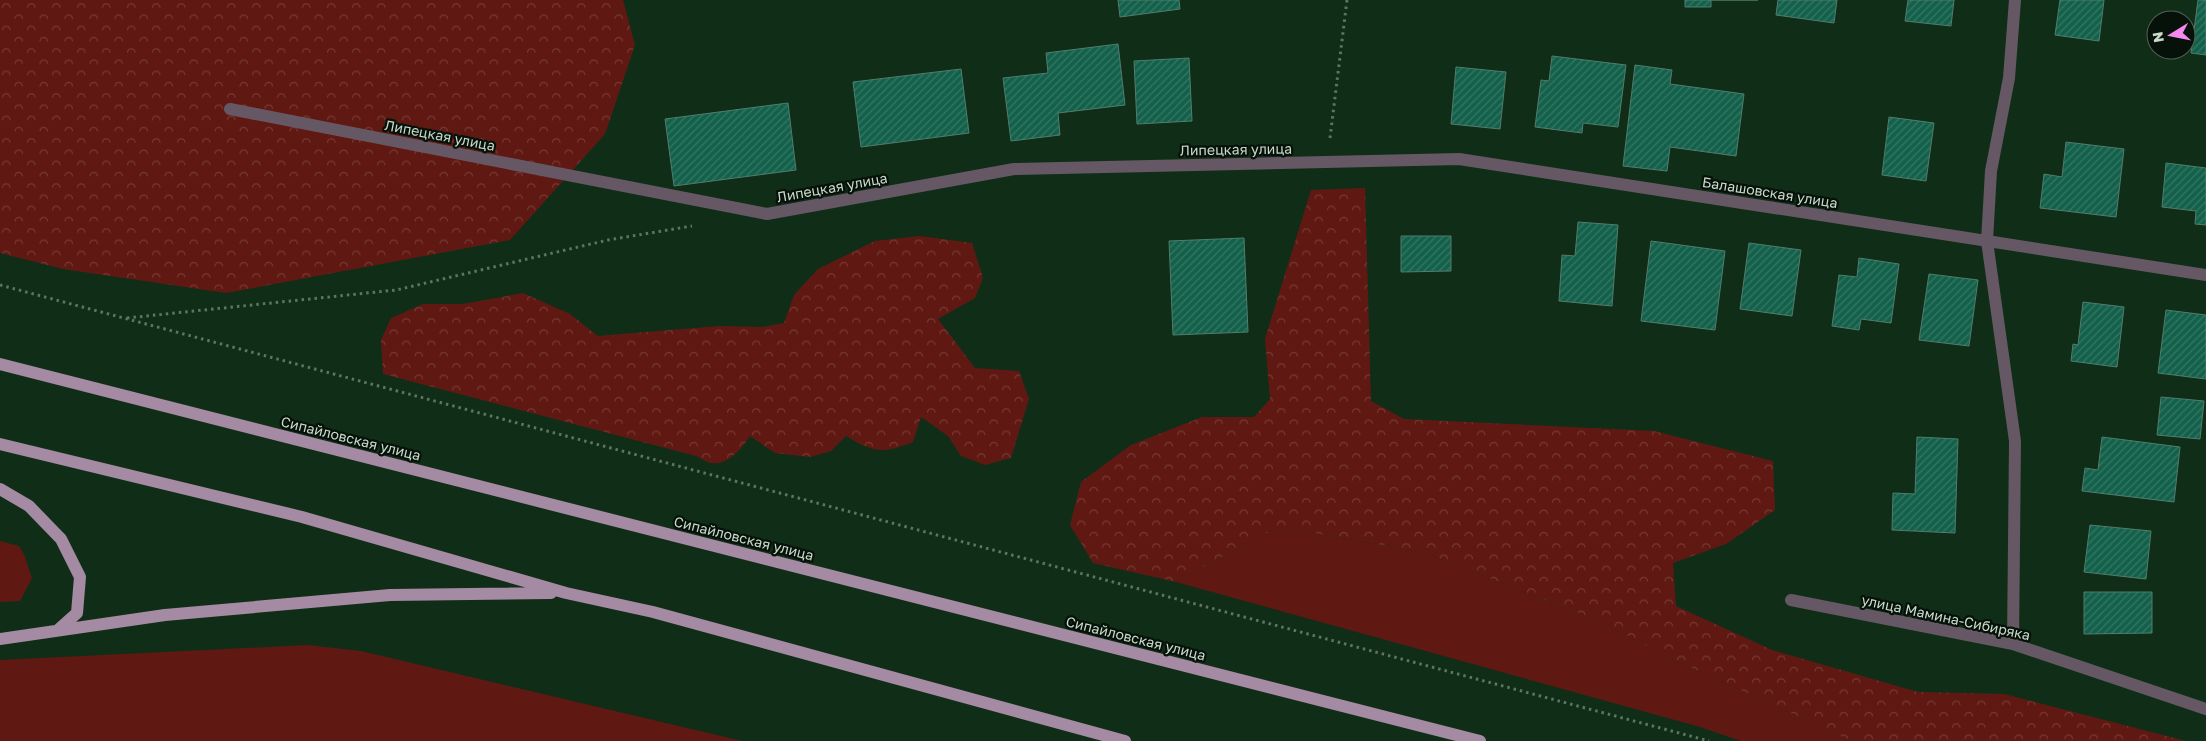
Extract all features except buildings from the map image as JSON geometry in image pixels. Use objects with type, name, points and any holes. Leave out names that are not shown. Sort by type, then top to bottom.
[{"type":"main road","name":"Сипайловская улица","points":[[0,364],[1480,741]]},
{"type":"main road","points":[[0,444],[302,517],[566,593],[653,612],[1125,741]]},
{"type":"main road","points":[[0,489],[29,506],[61,539],[80,577],[77,613],[58,630]]},
{"type":"main road","points":[[0,639],[165,615],[390,596],[566,593]]},
{"type":"street","points":[[2013,644],[2015,441],[1987,241],[1991,170],[2009,78],[2015,0]]},
{"type":"street","name":"Липецкая улица","points":[[230,109],[767,214],[1014,169],[1327,162]]},
{"type":"street","name":"Балашовская улица","points":[[1327,162],[1459,159],[2206,275]]},
{"type":"street","name":"улица Мамина-Сибиряка","points":[[1791,600],[2013,644],[2206,709]]},
{"type":"path","points":[[1327,162],[1347,0]]},
{"type":"path","points":[[124,319],[396,290],[608,240],[702,225]]},
{"type":"path","points":[[0,286],[1709,741]]},
{"type":"green space","points":[[0,0],[623,0],[635,45],[605,134],[510,240],[226,293],[63,269],[0,253]]},
{"type":"green space","points":[[1365,188],[1371,401],[1404,419],[1654,431],[1773,461],[1775,510],[1726,544],[1673,563],[1676,606],[1772,650],[1918,692],[2004,694],[2186,741],[1851,741],[1664,655],[1603,623],[1423,552],[1278,527],[1176,582],[1093,563],[1070,525],[1081,482],[1131,445],[1202,417],[1254,417],[1270,399],[1265,339],[1311,190]]},
{"type":"green space","points":[[920,236],[972,243],[983,278],[975,298],[938,319],[975,368],[1019,371],[1029,399],[1011,458],[985,465],[961,456],[948,436],[921,417],[913,442],[894,449],[872,449],[846,436],[831,451],[810,457],[775,453],[750,436],[739,451],[729,459],[723,462],[711,463],[696,456],[383,374],[381,340],[391,318],[423,304],[463,304],[523,293],[570,314],[598,336],[719,326],[762,327],[784,323],[794,295],[818,269],[875,241]]},
{"type":"green space","points":[[1278,527],[1423,552],[1603,623],[1664,655],[1851,741],[1741,741],[1700,727],[1176,582]]},
{"type":"green space","points":[[0,541],[19,546],[24,554],[32,578],[20,601],[0,602]]},
{"type":"green space","points":[[308,645],[361,651],[742,741],[0,741],[0,660]]}]
